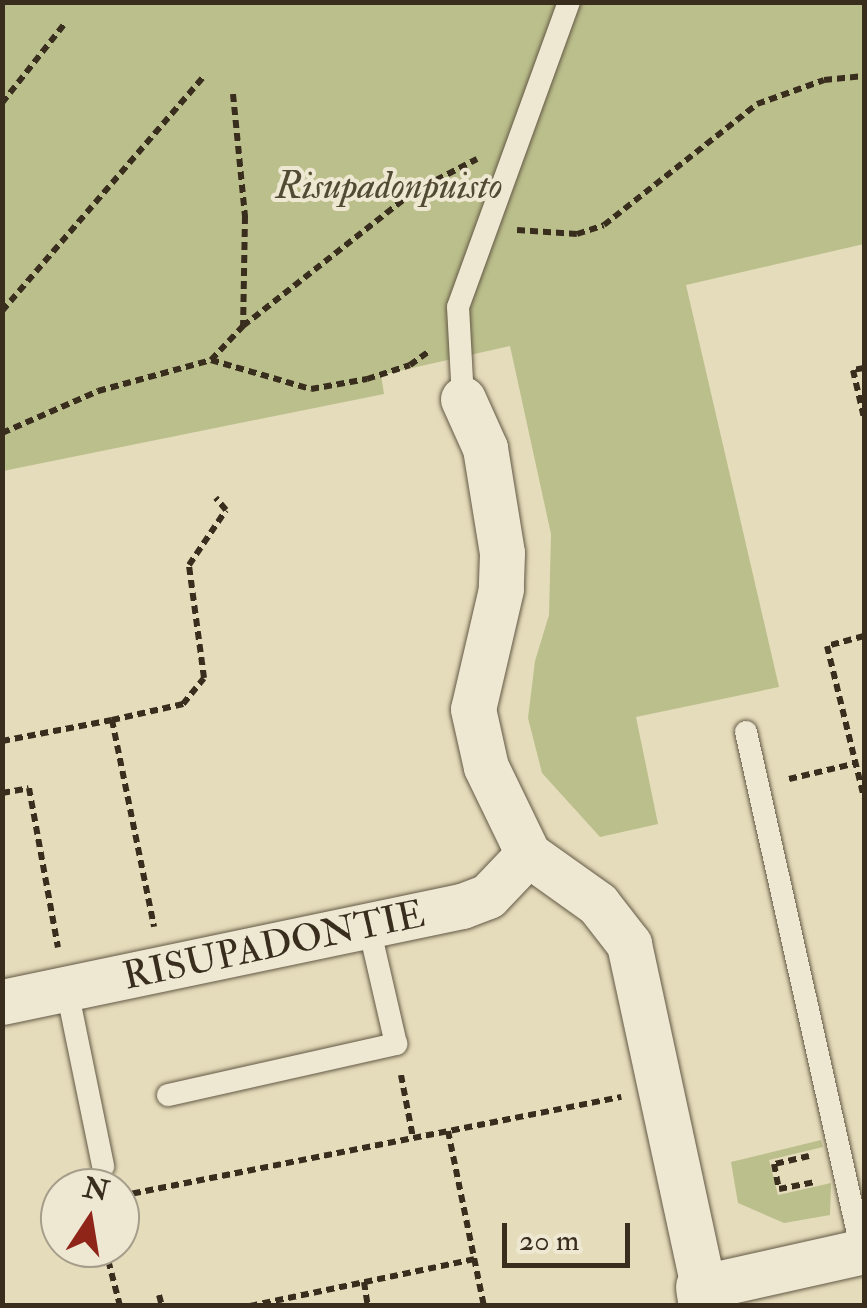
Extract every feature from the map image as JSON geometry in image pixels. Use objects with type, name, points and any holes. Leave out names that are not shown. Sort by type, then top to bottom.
[{"type":"street","points":[[463,399],[484,448],[502,553],[501,589],[473,709],[492,789],[528,854],[598,904],[629,944],[704,1296],[863,1251]]},
{"type":"street","name":"RISUPADONTIE","points":[[2,1002],[63,973],[163,970],[369,927],[488,896],[528,854]]},
{"type":"lane","points":[[463,399],[458,308],[569,2]]},
{"type":"lane","points":[[746,732],[863,1251]]},
{"type":"lane","points":[[168,1095],[396,1044],[369,927]]},
{"type":"lane","points":[[63,973],[103,1166]]},
{"type":"path","points":[[2,103],[66,22]]},
{"type":"path","points":[[487,222],[576,234],[604,225],[757,104],[824,80],[864,76]]},
{"type":"path","points":[[2,311],[203,77]]},
{"type":"path","points":[[233,94],[245,216],[243,326]]},
{"type":"path","points":[[2,433],[98,392],[211,360],[243,326],[413,192],[518,136]]},
{"type":"path","points":[[211,360],[311,389],[382,374],[428,352],[459,349]]},
{"type":"path","points":[[864,368],[853,370],[864,418]]},
{"type":"path","points":[[2,741],[183,704],[204,678],[189,565],[226,510],[216,498]]},
{"type":"path","points":[[864,636],[827,646],[864,798]]},
{"type":"path","points":[[112,720],[163,970]]},
{"type":"path","points":[[758,786],[853,764]]},
{"type":"path","points":[[2,793],[28,788],[63,973]]},
{"type":"path","points":[[140,1192],[627,1096]]},
{"type":"path","points":[[406,1103],[414,1138]]},
{"type":"path","points":[[448,1131],[484,1306]]},
{"type":"path","points":[[839,1149],[774,1164],[776,1177],[780,1190],[845,1175]]},
{"type":"path","points":[[252,1305],[474,1259]]},
{"type":"path","points":[[111,1268],[120,1306]]},
{"type":"path","points":[[364,1282],[368,1306]]},
{"type":"path","points":[[159,1296],[162,1306]]},
{"type":"green space","name":"Risupadonpuisto","points":[[3,3],[864,3],[864,244],[686,285],[779,687],[636,717],[658,824],[600,837],[542,773],[528,718],[535,661],[549,615],[551,534],[510,346],[381,375],[384,394],[3,471]]},
{"type":"green space","points":[[821,1140],[823,1147],[769,1160],[778,1195],[831,1183],[830,1215],[784,1223],[738,1203],[731,1162]]}]
